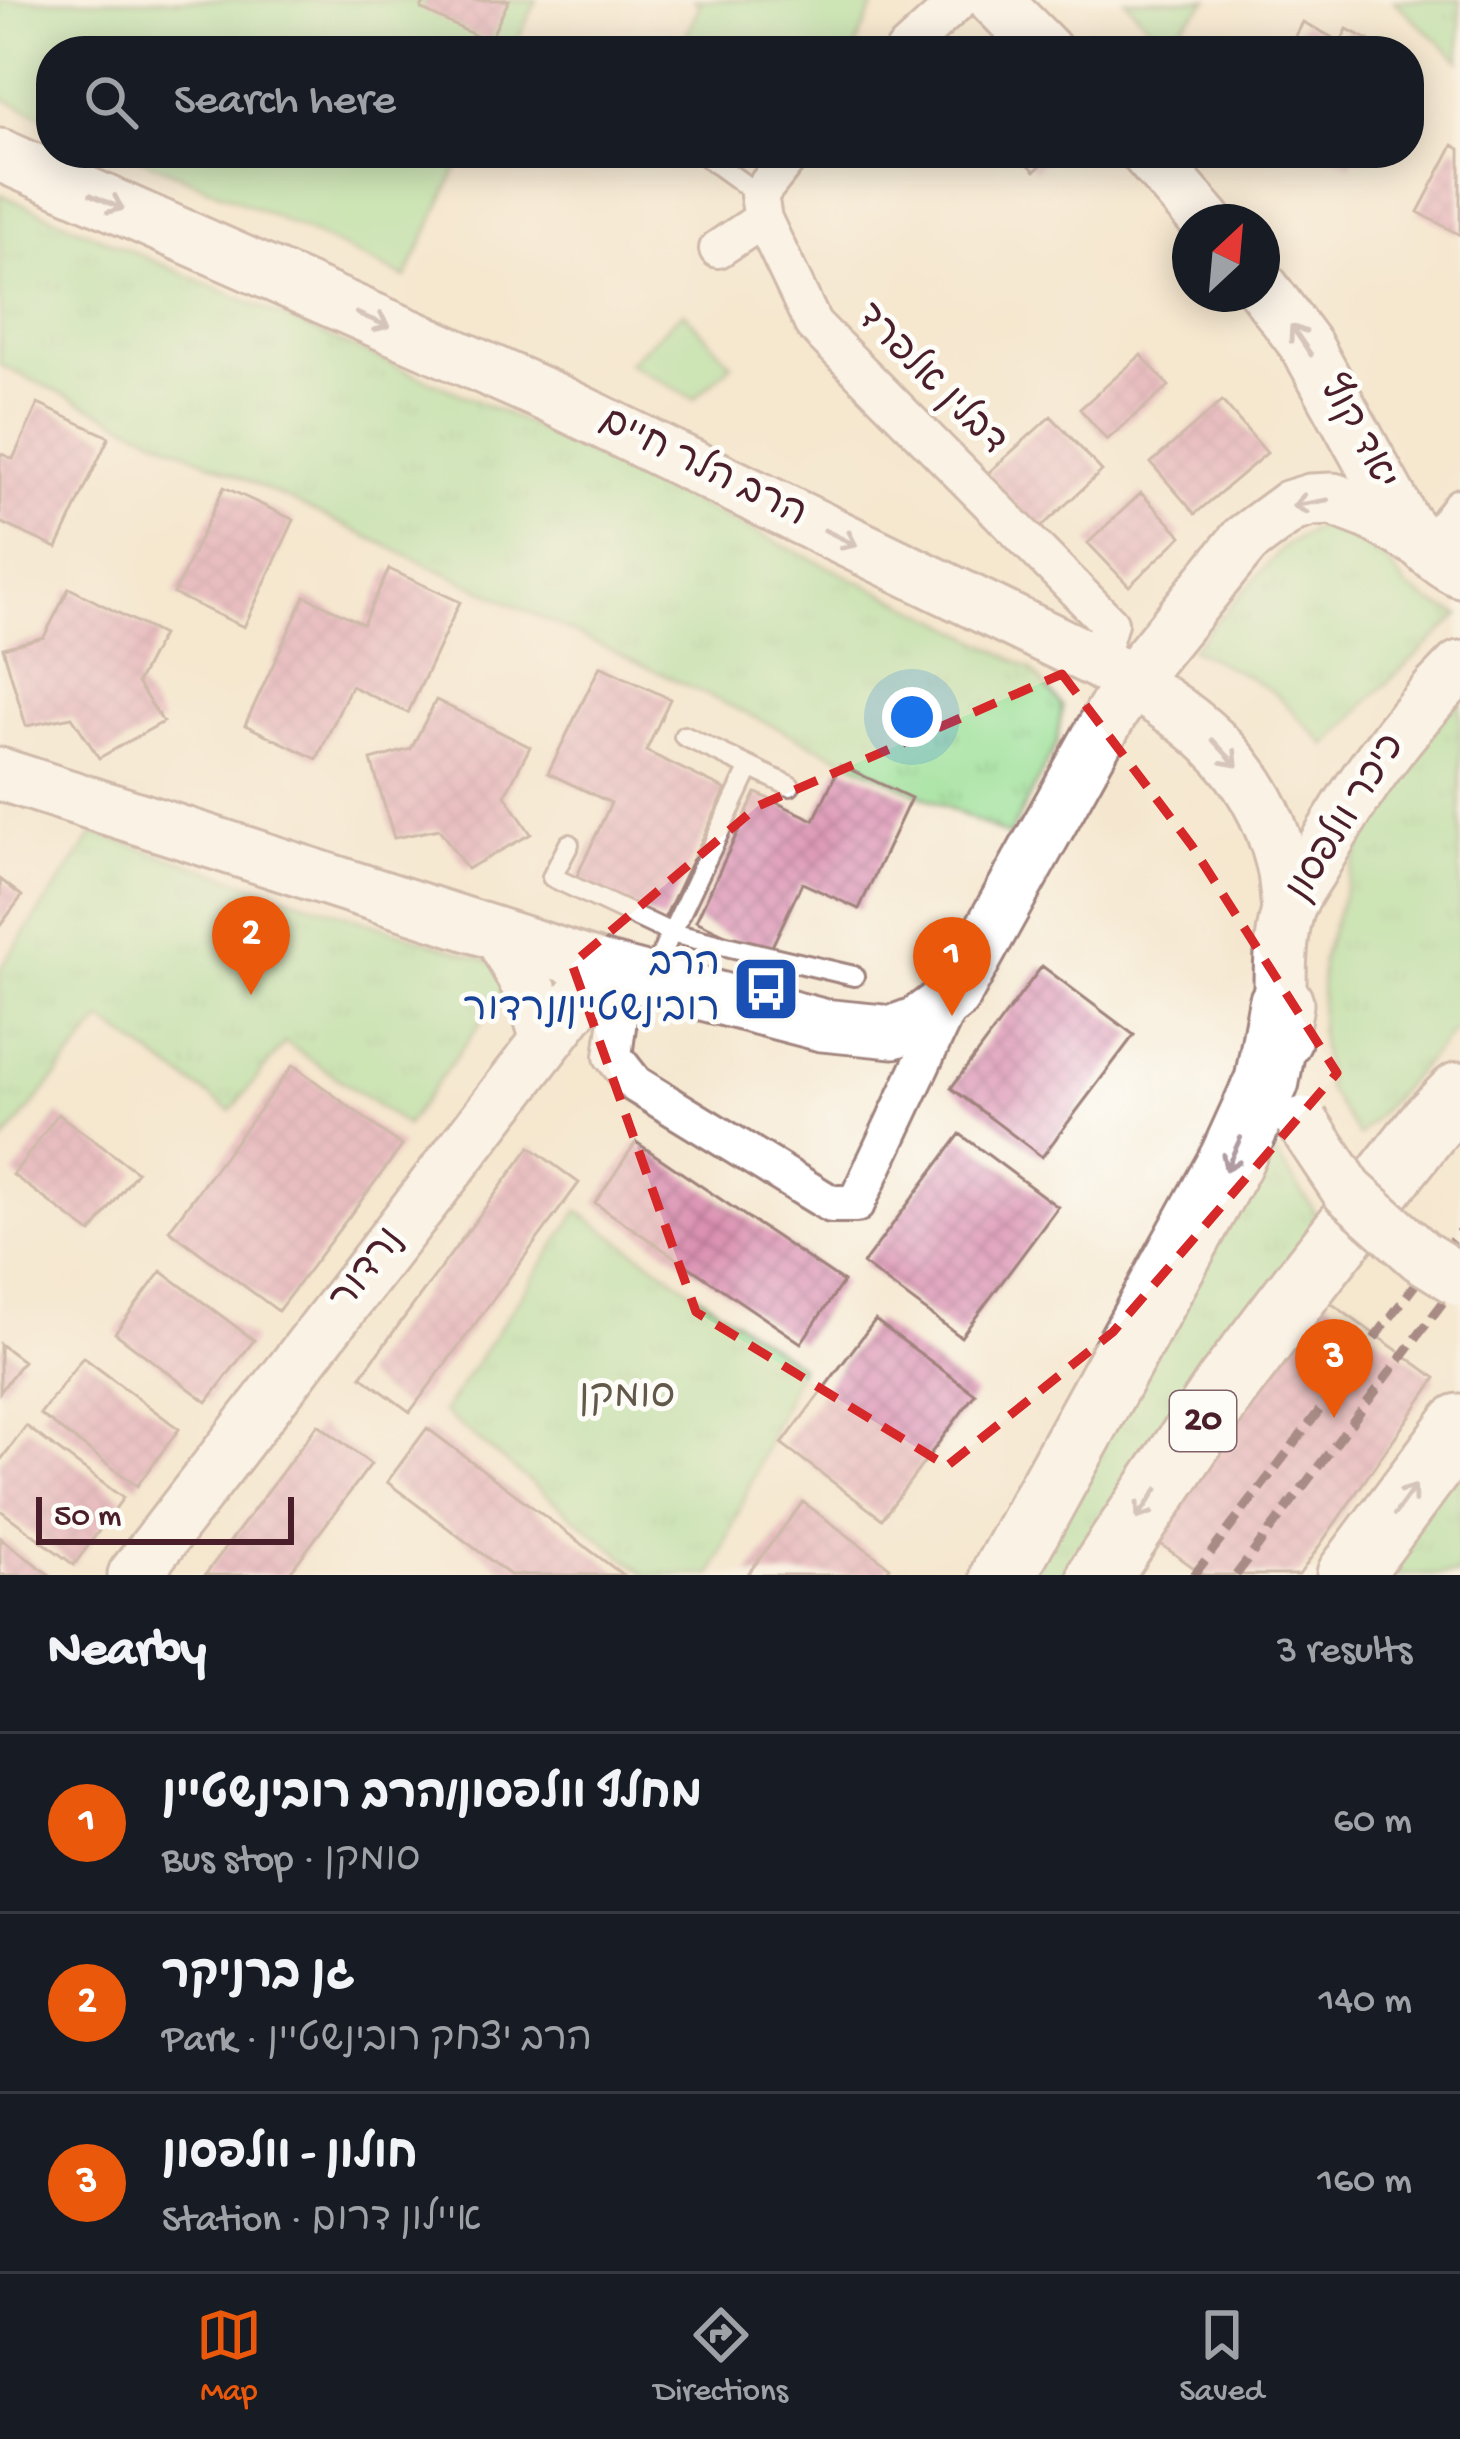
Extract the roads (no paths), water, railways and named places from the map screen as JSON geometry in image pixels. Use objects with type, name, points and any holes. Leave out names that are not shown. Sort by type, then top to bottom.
[{"type":"highway","points":[[1003,1575],[1231,1160],[1267,1081],[1282,1004]]},
{"type":"highway","name":"20","points":[[1100,1575],[1226,1388],[1312,1272],[1431,1123],[1460,1094]]},
{"type":"highway","points":[[1349,1575],[1460,1426]]},
{"type":"main road","points":[[995,0],[1031,36]]},
{"type":"main road","name":"הרב הלר חיים","points":[[0,154],[552,398],[1097,662],[1110,643],[1208,735],[1252,786],[1282,863],[1288,910]]},
{"type":"main road","points":[[1160,168],[1191,204]]},
{"type":"main road","name":"אד קוץ'","points":[[1280,310],[1307,346],[1368,460],[1435,554]]},
{"type":"main road","points":[[0,774],[626,974],[822,1025],[892,1032],[917,1023],[954,996],[1112,712],[1110,643],[1291,506],[1311,500],[1333,499],[1371,514],[1435,554]]},
{"type":"main road","name":"כיכר וולפסון","points":[[1460,667],[1414,714],[1341,816],[1288,910],[1282,961],[1288,1070],[1304,1123],[1348,1191],[1410,1247],[1460,1280]]},
{"type":"main road","points":[[500,934],[534,997],[547,1040]]},
{"type":"main road","name":"נרדור","points":[[134,1575],[547,1040],[626,974]]},
{"type":"street","points":[[920,36],[960,0]]},
{"type":"street","points":[[718,249],[761,207],[783,168]]},
{"type":"street","name":"דבלין אלפרד","points":[[761,207],[813,324],[1110,643]]},
{"type":"street","points":[[1435,554],[1460,507]]},
{"type":"street","points":[[626,974],[613,1056],[635,1084],[831,1204],[856,1204],[954,996]]},
{"type":"lane","points":[[718,168],[761,207]]},
{"type":"lane","points":[[685,736],[790,786]]},
{"type":"lane","points":[[626,974],[671,933],[750,767]]},
{"type":"lane","points":[[569,844],[553,877],[671,933],[854,976]]},
{"type":"railway","points":[[1194,1575],[1460,1231]]},
{"type":"railway","points":[[1236,1575],[1460,1280]]},
{"type":"place","name":"הרב רובינשטיין/נרדור","points":[[766,989]]},
{"type":"place","name":"גן ברניקר","points":[[251,995]]},
{"type":"place","name":"מחלף וולפסון/הרב רובינשטיין","points":[[952,1016]]},
{"type":"place","name":"חולון - וולפסון","points":[[1334,1418]]},
{"type":"park label","name":"סומקן","points":[[627,1399]]}]
